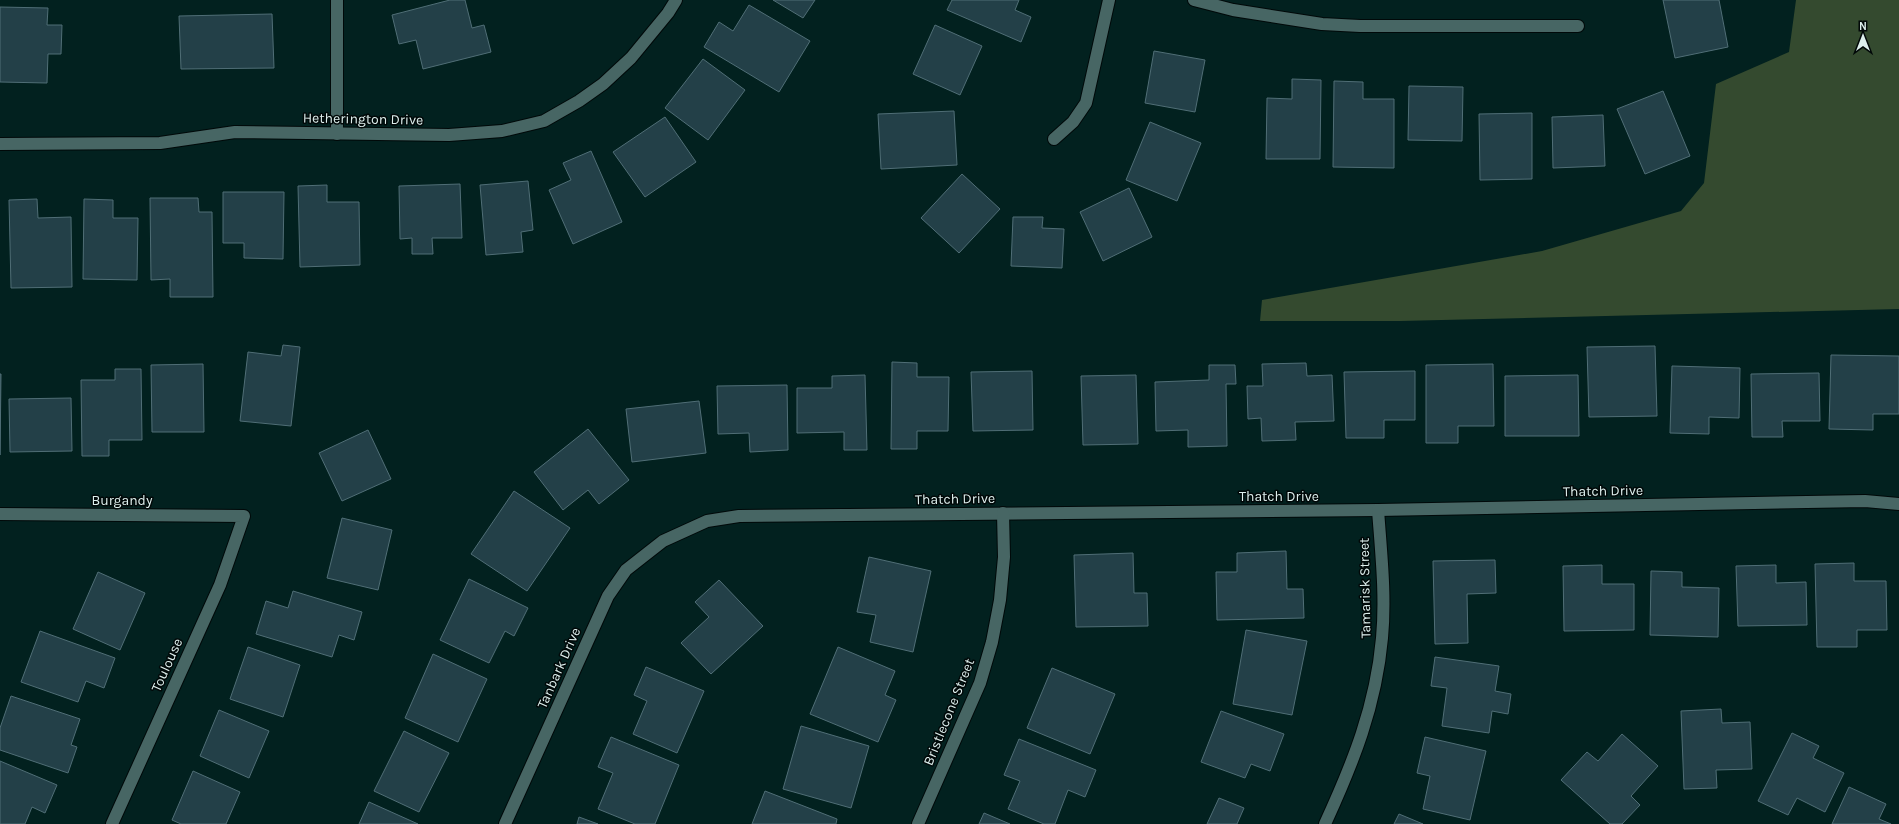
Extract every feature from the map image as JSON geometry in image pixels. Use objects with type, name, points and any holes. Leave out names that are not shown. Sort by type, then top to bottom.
[{"type":"street","points":[[337,0],[337,134]]},
{"type":"street","name":"Hetherington Drive","points":[[0,144],[160,143],[235,132],[449,135],[502,131],[544,120],[579,101],[603,84],[631,58],[668,13],[676,0]]},
{"type":"street","points":[[1054,139],[1073,122],[1086,103],[1108,0]]},
{"type":"street","points":[[1194,0],[1233,10],[1322,24],[1360,26],[1578,26]]},
{"type":"street","name":"Thatch Drive","points":[[663,541],[707,521],[739,516],[1378,510],[1865,501],[1899,504]]},
{"type":"street","name":"Tamarisk Street","points":[[1325,824],[1352,764],[1367,723],[1377,681],[1383,638],[1383,594],[1378,510]]},
{"type":"street","name":"Bristlecone Street","points":[[918,824],[980,683],[992,642],[1000,600],[1004,557],[1003,513]]},
{"type":"street","name":"Burgandy","points":[[0,514],[244,516]]},
{"type":"street","name":"Toulouse","points":[[112,824],[220,585],[244,516]]},
{"type":"street","name":"Tanbark Drive","points":[[505,824],[608,596],[626,570],[663,541]]},
{"type":"green space","points":[[1796,0],[1899,0],[1899,309],[1400,321],[1260,321],[1262,300],[1542,251],[1681,211],[1704,183],[1716,84],[1789,52]]},
{"type":"building","points":[[450,0],[465,0],[472,28],[484,25],[491,52],[423,69],[416,40],[399,44],[392,15]]},
{"type":"building","points":[[773,0],[815,0],[803,18]]},
{"type":"building","points":[[952,0],[1019,0],[1015,10],[1031,17],[1021,42],[947,10]]},
{"type":"building","points":[[1663,0],[1719,0],[1728,47],[1675,58]]},
{"type":"building","points":[[749,5],[810,41],[779,92],[704,47],[719,22],[733,31]]},
{"type":"building","points":[[0,7],[48,8],[47,25],[62,25],[61,54],[48,54],[47,83],[0,82]]},
{"type":"building","points":[[272,14],[274,68],[181,69],[179,16]]},
{"type":"building","points":[[935,25],[982,46],[960,95],[913,74]]},
{"type":"building","points":[[1154,51],[1205,60],[1195,112],[1145,103]]},
{"type":"building","points":[[703,59],[745,90],[708,140],[665,108]]},
{"type":"building","points":[[1292,79],[1321,80],[1320,159],[1266,159],[1267,98],[1292,99]]},
{"type":"building","points":[[1334,81],[1363,82],[1363,99],[1394,99],[1394,168],[1333,167]]},
{"type":"building","points":[[1409,86],[1463,87],[1462,141],[1408,140]]},
{"type":"building","points":[[1663,91],[1690,156],[1645,174],[1617,109]]},
{"type":"building","points":[[954,111],[957,165],[881,169],[878,114]]},
{"type":"building","points":[[1532,113],[1532,179],[1480,180],[1479,114]]},
{"type":"building","points":[[1603,115],[1605,166],[1553,168],[1552,117]]},
{"type":"building","points":[[665,117],[696,162],[645,197],[613,152]]},
{"type":"building","points":[[1150,122],[1201,143],[1177,201],[1126,180]]},
{"type":"building","points":[[591,151],[622,222],[573,244],[549,190],[571,180],[563,163]]},
{"type":"building","points":[[962,174],[1000,209],[959,253],[921,218]]},
{"type":"building","points":[[528,181],[533,230],[521,232],[523,252],[486,255],[480,185]]},
{"type":"building","points":[[460,184],[462,238],[432,238],[433,254],[412,254],[412,238],[400,239],[399,186]]},
{"type":"building","points":[[327,185],[327,202],[359,202],[360,265],[300,267],[298,186]]},
{"type":"building","points":[[1129,188],[1152,237],[1103,261],[1080,212]]},
{"type":"building","points":[[223,192],[284,192],[283,259],[244,258],[244,243],[223,243]]},
{"type":"building","points":[[150,198],[198,198],[199,212],[212,212],[213,297],[170,297],[170,279],[151,280]]},
{"type":"building","points":[[37,199],[38,218],[71,217],[72,287],[11,288],[9,200]]},
{"type":"building","points":[[84,199],[113,200],[113,218],[138,218],[137,280],[83,279]]},
{"type":"building","points":[[1013,217],[1043,217],[1042,228],[1064,229],[1062,268],[1011,266]]},
{"type":"building","points":[[283,345],[300,347],[291,426],[240,421],[248,352],[281,356]]},
{"type":"building","points":[[1655,346],[1657,416],[1589,417],[1587,347]]},
{"type":"building","points":[[1831,355],[1899,356],[1899,414],[1873,414],[1873,430],[1829,429]]},
{"type":"building","points":[[892,362],[917,363],[917,377],[949,377],[948,431],[917,431],[917,449],[891,449]]},
{"type":"building","points":[[1306,363],[1307,376],[1332,375],[1334,421],[1295,422],[1296,440],[1262,441],[1261,418],[1248,419],[1247,386],[1263,386],[1262,364]]},
{"type":"building","points":[[203,364],[204,432],[152,432],[151,365]]},
{"type":"building","points":[[1493,364],[1494,426],[1458,426],[1458,443],[1426,443],[1426,365]]},
{"type":"building","points":[[1209,365],[1235,365],[1236,384],[1226,384],[1227,446],[1188,447],[1188,430],[1156,431],[1155,382],[1209,380]]},
{"type":"building","points":[[1672,366],[1740,368],[1739,418],[1709,417],[1709,434],[1670,433]]},
{"type":"building","points":[[115,369],[141,369],[142,440],[109,440],[109,456],[82,456],[81,380],[115,380]]},
{"type":"building","points":[[1032,371],[1033,430],[973,431],[971,372]]},
{"type":"building","points":[[1415,371],[1415,420],[1384,420],[1384,438],[1346,438],[1344,372]]},
{"type":"building","points":[[1819,373],[1820,421],[1782,421],[1783,437],[1752,437],[1751,374]]},
{"type":"building","points":[[0,374],[1,374],[0,455]]},
{"type":"building","points":[[865,375],[867,450],[844,450],[844,432],[797,433],[797,388],[832,388],[832,376]]},
{"type":"building","points":[[1136,375],[1138,444],[1083,445],[1081,376]]},
{"type":"building","points":[[1578,375],[1579,436],[1505,436],[1505,376]]},
{"type":"building","points":[[787,385],[788,450],[750,452],[749,433],[718,434],[717,386]]},
{"type":"building","points":[[71,398],[72,451],[10,452],[9,399]]},
{"type":"building","points":[[699,401],[706,453],[632,462],[626,409]]},
{"type":"building","points":[[588,429],[629,480],[599,504],[588,490],[563,510],[534,472]]},
{"type":"building","points":[[368,430],[391,479],[342,501],[319,453]]},
{"type":"building","points":[[514,491],[570,528],[527,591],[471,554]]},
{"type":"building","points":[[342,518],[392,530],[378,590],[327,578]]},
{"type":"building","points":[[1286,551],[1287,589],[1303,589],[1304,618],[1217,620],[1216,572],[1237,572],[1237,553]]},
{"type":"building","points":[[1133,553],[1134,593],[1147,593],[1148,626],[1076,627],[1074,555]]},
{"type":"building","points":[[869,557],[931,571],[913,652],[870,642],[876,615],[857,612]]},
{"type":"building","points":[[1495,560],[1496,593],[1467,594],[1468,643],[1435,644],[1433,561]]},
{"type":"building","points":[[1854,563],[1854,581],[1886,581],[1887,630],[1857,630],[1857,647],[1817,647],[1815,564]]},
{"type":"building","points":[[1602,565],[1602,584],[1634,584],[1634,630],[1564,631],[1563,566]]},
{"type":"building","points":[[1776,565],[1776,583],[1806,582],[1807,625],[1738,626],[1736,566]]},
{"type":"building","points":[[1651,571],[1682,572],[1682,587],[1719,588],[1718,637],[1650,635]]},
{"type":"building","points":[[98,572],[145,593],[120,650],[73,629]]},
{"type":"building","points":[[469,579],[528,608],[514,636],[505,631],[489,663],[440,640]]},
{"type":"building","points":[[719,580],[763,626],[711,674],[681,643],[709,617],[695,602]]},
{"type":"building","points":[[293,591],[362,612],[354,640],[339,635],[332,657],[256,634],[266,601],[288,608]]},
{"type":"building","points":[[1246,630],[1307,641],[1292,715],[1233,704]]},
{"type":"building","points":[[40,631],[115,658],[104,688],[86,681],[78,702],[21,682]]},
{"type":"building","points":[[248,647],[300,665],[283,717],[230,699]]},
{"type":"building","points":[[838,647],[895,671],[885,695],[896,700],[878,742],[810,714]]},
{"type":"building","points":[[433,654],[487,679],[458,742],[405,718]]},
{"type":"building","points":[[1435,657],[1499,666],[1495,691],[1511,694],[1508,714],[1492,711],[1489,733],[1442,726],[1447,688],[1431,686]]},
{"type":"building","points":[[646,667],[704,691],[677,753],[633,734],[647,701],[634,695]]},
{"type":"building","points":[[1052,668],[1115,694],[1090,754],[1027,728]]},
{"type":"building","points":[[11,696],[80,719],[71,745],[77,747],[68,773],[0,750],[0,728]]},
{"type":"building","points":[[1721,709],[1722,723],[1750,722],[1752,769],[1716,770],[1717,788],[1684,789],[1681,711]]},
{"type":"building","points":[[219,710],[269,731],[249,778],[200,756]]},
{"type":"building","points":[[1221,711],[1284,734],[1270,771],[1251,764],[1245,778],[1201,762]]},
{"type":"building","points":[[801,726],[869,746],[851,808],[783,789]]},
{"type":"building","points":[[404,731],[449,753],[419,812],[374,791]]},
{"type":"building","points":[[1792,733],[1819,746],[1813,758],[1844,773],[1825,812],[1797,798],[1788,815],[1758,801]]},
{"type":"building","points":[[1622,734],[1658,766],[1631,796],[1640,805],[1622,824],[1610,824],[1561,780],[1587,752],[1598,761]]},
{"type":"building","points":[[611,737],[679,765],[655,824],[635,824],[598,809],[613,773],[598,767]]},
{"type":"building","points":[[1425,737],[1486,751],[1470,820],[1423,809],[1430,776],[1417,773]]},
{"type":"building","points":[[1019,739],[1096,770],[1085,797],[1068,790],[1055,824],[1044,824],[1008,809],[1020,781],[1004,775]]},
{"type":"building","points":[[0,761],[57,785],[45,813],[32,807],[25,824],[0,824]]},
{"type":"building","points":[[193,771],[240,792],[226,824],[181,824],[172,820]]},
{"type":"building","points":[[1849,787],[1886,804],[1879,819],[1891,824],[1832,824]]},
{"type":"building","points":[[765,791],[837,819],[836,824],[752,824]]},
{"type":"building","points":[[1219,798],[1244,808],[1237,824],[1207,824]]},
{"type":"building","points":[[369,802],[418,824],[359,824]]},
{"type":"building","points":[[984,813],[1010,824],[979,824]]},
{"type":"building","points":[[1399,814],[1423,824],[1394,824]]},
{"type":"building","points":[[579,817],[598,824],[577,824]]}]
